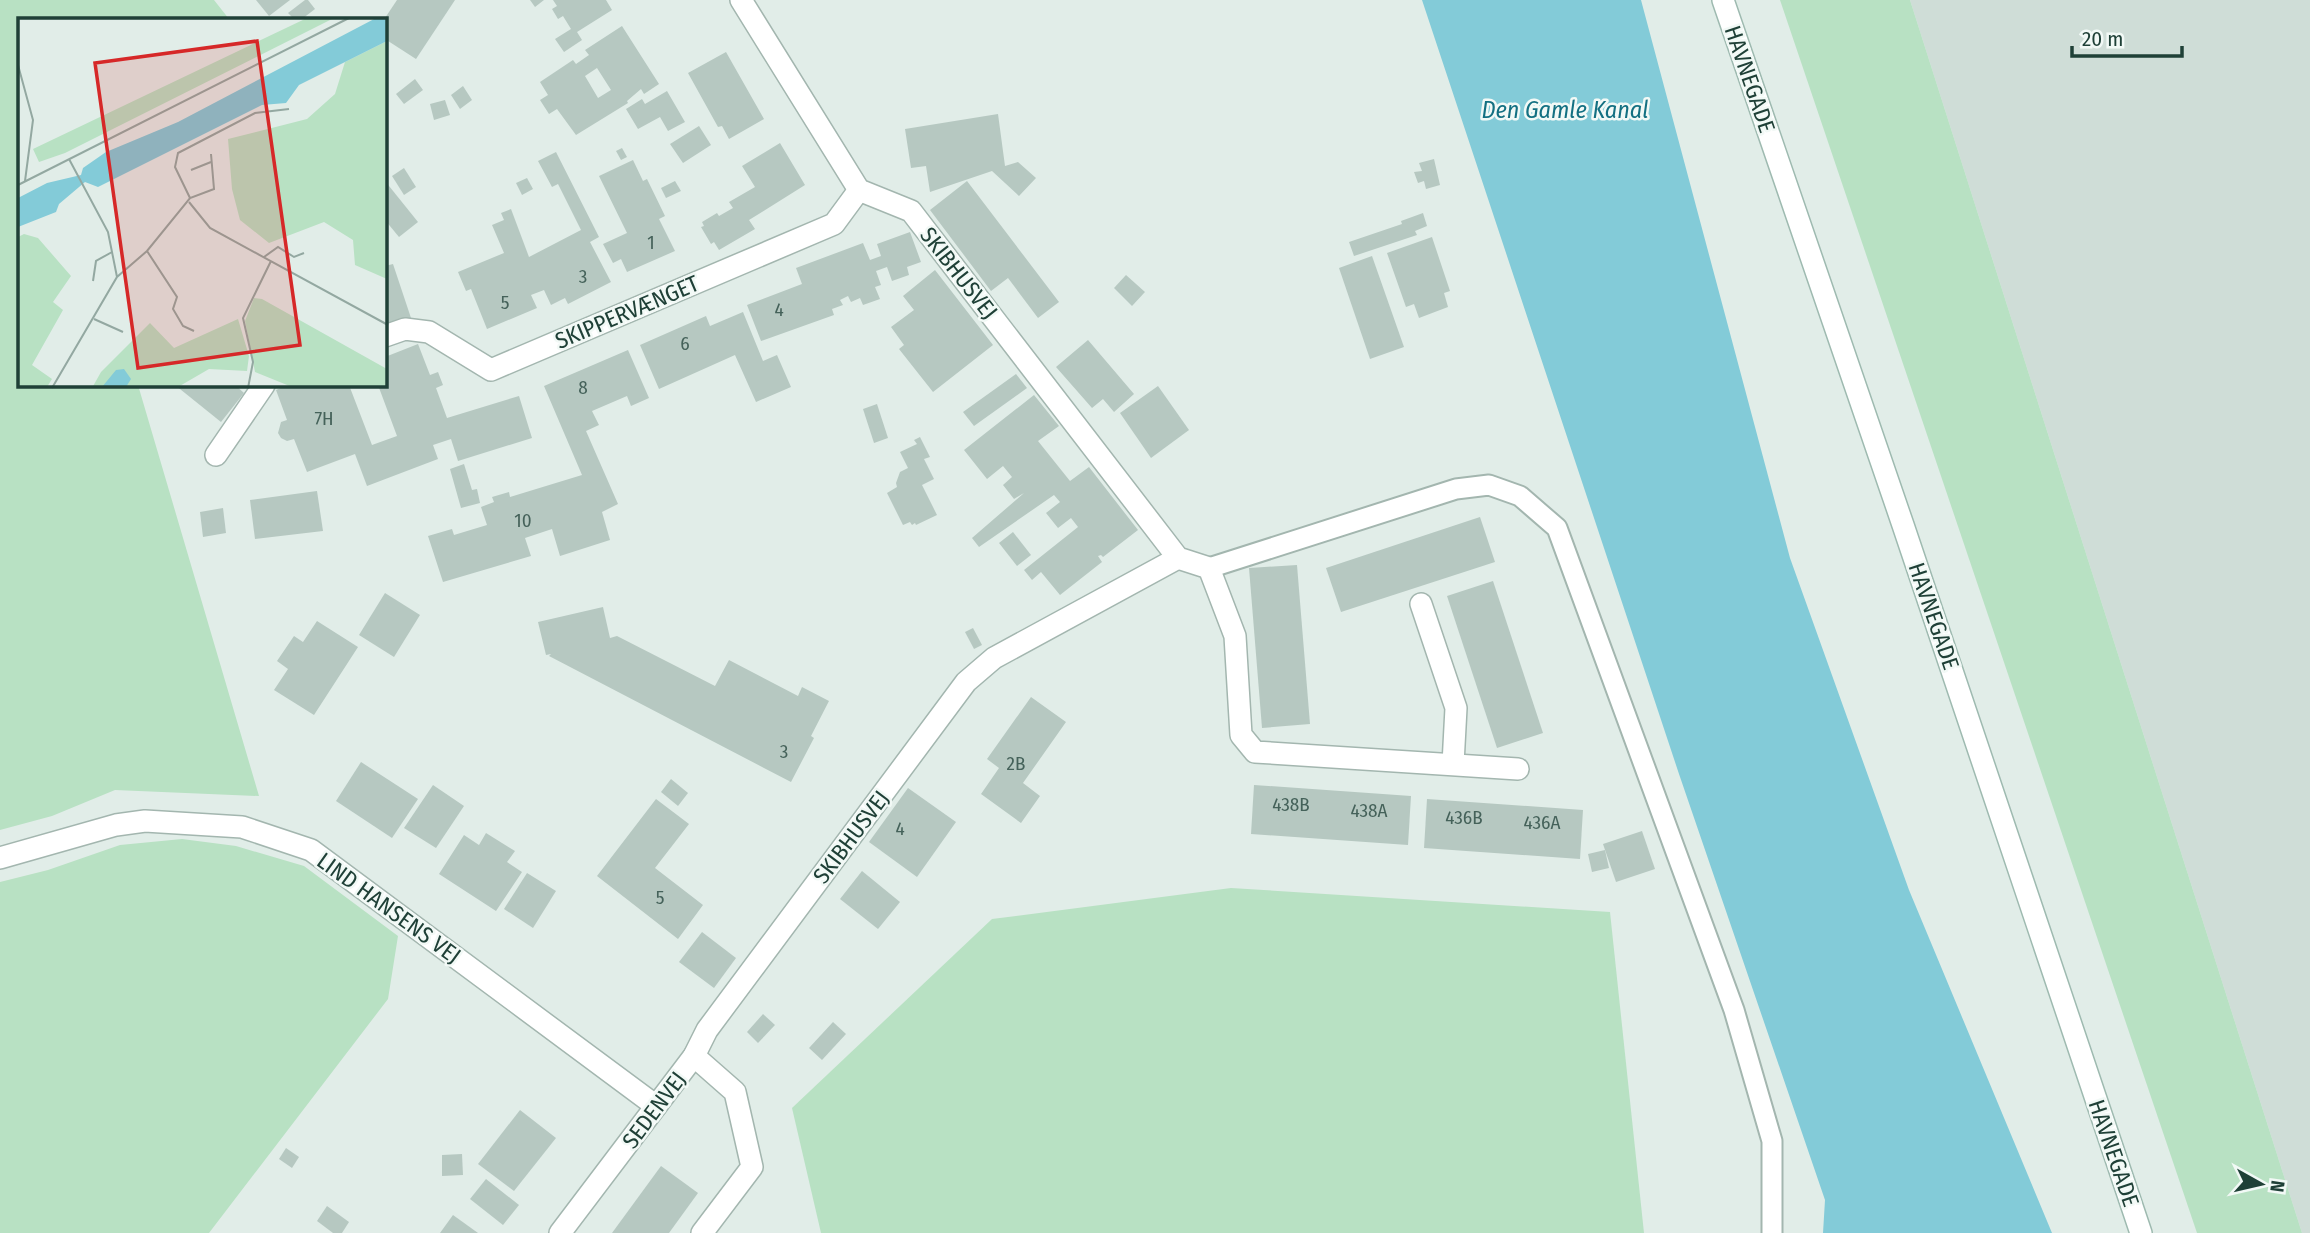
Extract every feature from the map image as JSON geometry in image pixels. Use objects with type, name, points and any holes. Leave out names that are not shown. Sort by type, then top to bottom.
[{"type":"street","points":[[741,0],[859,190]]},
{"type":"street","name":"HAVNEGADE","points":[[1723,0],[2141,1233]]},
{"type":"street","name":"SKIPPERVÆNGET","points":[[387,335],[405,329],[429,332],[491,370],[834,223],[859,190]]},
{"type":"street","name":"SKIBHUSVEJ","points":[[694,1056],[715,1019],[966,682],[994,658],[1178,558],[911,211],[859,190]]},
{"type":"street","points":[[216,455],[263,387]]},
{"type":"street","points":[[1178,558],[1209,568],[1235,636],[1241,735],[1255,752],[1518,768]]},
{"type":"street","points":[[1421,604],[1456,708],[1453,764]]},
{"type":"street","name":"LIND HANSENS VEJ","points":[[0,858],[116,825],[145,821],[242,827],[311,850],[656,1106]]},
{"type":"street","name":"SEDENVEJ","points":[[560,1233],[694,1056],[735,1092],[752,1167],[702,1233]]},
{"type":"lane","points":[[1209,568],[1456,489],[1489,485],[1520,496],[1557,528],[1734,1010],[1772,1141],[1772,1233]]},
{"type":"shaded area","points":[[1910,0],[2310,0],[2310,1233],[2302,1233]]},
{"type":"green space","points":[[0,0],[214,0],[228,18],[18,18],[18,387],[139,387],[259,796],[115,790],[52,816],[0,830]]},
{"type":"green space","points":[[1780,0],[1910,0],[2302,1233],[2197,1233]]},
{"type":"green space","points":[[182,839],[236,846],[304,866],[398,936],[388,999],[209,1233],[0,1233],[0,882],[48,870],[120,845]]},
{"type":"green space","points":[[1231,888],[1610,912],[1644,1233],[821,1233],[792,1108],[992,919]]},
{"type":"water","name":"Den Gamle Kanal","points":[[1422,0],[1641,0],[1790,558],[1909,890],[2052,1233],[1823,1233],[1825,1200],[1679,774]]},
{"type":"building","points":[[256,0],[290,0],[269,16]]},
{"type":"building","points":[[305,0],[315,9],[303,18],[293,18],[288,13]]},
{"type":"building","points":[[397,0],[455,0],[416,59],[387,40],[385,18]]},
{"type":"building","points":[[530,0],[544,0],[535,7]]},
{"type":"building","points":[[553,0],[606,0],[612,10],[577,32],[582,40],[564,52],[555,39],[571,29],[563,16],[558,19],[552,9],[557,6]]},
{"type":"building","points":[[622,26],[659,84],[644,94],[641,89],[628,103],[576,135],[557,109],[549,114],[540,100],[548,95],[540,82],[573,60],[576,64],[589,55],[585,50]],"holes":[[[597,68],[611,90],[598,98],[585,76]]]},
{"type":"building","points":[[726,52],[764,119],[729,139],[722,126],[718,127],[688,73]]},
{"type":"building","points":[[415,79],[423,90],[404,104],[396,94]]},
{"type":"building","points":[[463,86],[472,100],[460,109],[451,95]]},
{"type":"building","points":[[667,91],[685,122],[668,131],[660,117],[638,129],[626,109],[642,99],[645,104]]},
{"type":"building","points":[[445,100],[450,115],[434,120],[430,104]]},
{"type":"building","points":[[998,114],[1005,166],[1018,162],[1036,178],[1019,196],[992,171],[930,192],[926,166],[911,168],[905,129]]},
{"type":"building","points":[[699,126],[711,145],[683,163],[670,144]]},
{"type":"building","points":[[780,143],[805,185],[749,220],[755,229],[719,250],[714,242],[711,244],[701,227],[704,226],[702,222],[733,208],[729,202],[755,187],[742,166]]},
{"type":"building","points":[[622,148],[627,157],[621,160],[616,151]]},
{"type":"building","points":[[556,152],[599,237],[590,242],[611,282],[568,304],[565,298],[551,305],[544,290],[531,295],[537,308],[487,329],[471,289],[466,291],[458,272],[504,253],[492,225],[504,220],[501,213],[511,209],[529,257],[581,230],[558,184],[552,187],[538,161]]},
{"type":"building","points":[[1434,159],[1440,185],[1426,189],[1424,181],[1418,183],[1414,172],[1422,171],[1419,163]]},
{"type":"building","points":[[633,160],[643,181],[647,179],[665,216],[659,219],[675,251],[627,272],[621,259],[613,263],[603,244],[627,233],[599,176]]},
{"type":"building","points":[[404,168],[416,187],[404,195],[392,176]]},
{"type":"building","points":[[527,178],[533,189],[522,195],[516,183]]},
{"type":"building","points":[[675,181],[681,191],[666,198],[661,188]]},
{"type":"building","points":[[967,181],[1059,302],[1038,318],[1008,278],[991,291],[930,210]]},
{"type":"building","points":[[387,183],[418,222],[399,237],[387,222]]},
{"type":"building","points":[[1423,213],[1427,226],[1415,231],[1417,235],[1354,256],[1349,242],[1402,224],[1401,221]]},
{"type":"building","points":[[910,232],[921,262],[907,267],[909,275],[892,281],[887,267],[876,271],[881,285],[875,287],[880,299],[863,305],[860,298],[851,302],[848,296],[840,300],[843,305],[832,309],[834,315],[761,341],[747,305],[802,284],[796,268],[863,243],[870,260],[881,256],[877,244]]},
{"type":"building","points":[[1432,237],[1450,291],[1444,293],[1448,307],[1419,318],[1414,304],[1406,307],[1387,253]]},
{"type":"building","points":[[1372,256],[1404,347],[1370,359],[1339,268]]},
{"type":"building","points":[[393,264],[411,318],[387,326],[387,266]]},
{"type":"building","points":[[935,270],[993,345],[933,392],[899,349],[904,345],[891,327],[914,310],[903,296]]},
{"type":"building","points":[[1126,275],[1145,292],[1132,306],[1114,288]]},
{"type":"building","points":[[743,312],[763,361],[777,355],[791,387],[756,402],[735,355],[659,389],[640,345],[706,316],[710,326]]},
{"type":"building","points":[[1088,340],[1134,394],[1114,412],[1103,399],[1092,408],[1056,367]]},
{"type":"building","points":[[418,344],[430,375],[438,372],[443,385],[436,388],[447,418],[519,396],[532,438],[458,461],[451,439],[433,445],[438,459],[367,486],[355,454],[307,472],[294,439],[287,441],[278,433],[281,422],[287,420],[276,390],[283,387],[350,387],[372,445],[397,436],[379,387],[387,387],[387,356]]},
{"type":"building","points":[[628,350],[649,398],[631,406],[627,396],[592,411],[599,425],[586,431],[618,504],[602,512],[610,540],[560,556],[552,529],[525,538],[531,556],[443,582],[428,536],[452,529],[454,535],[487,525],[481,507],[494,502],[492,497],[509,492],[510,497],[582,475],[544,386]]},
{"type":"building","points":[[1016,374],[1027,388],[974,426],[963,412]]},
{"type":"building","points":[[1158,386],[1189,430],[1151,458],[1120,413]]},
{"type":"building","points":[[177,387],[237,387],[244,393],[221,422]]},
{"type":"building","points":[[1034,395],[1059,426],[1038,441],[1070,481],[1089,467],[1138,530],[1103,557],[1098,556],[1102,562],[1060,595],[1041,572],[1032,580],[1024,570],[1078,527],[1071,518],[1058,528],[1046,513],[1060,502],[1054,495],[979,547],[972,538],[1024,493],[1014,499],[1003,485],[1012,477],[1003,466],[987,479],[964,450]]},
{"type":"building","points":[[877,404],[888,438],[874,443],[863,409]]},
{"type":"building","points":[[920,437],[930,457],[924,459],[934,479],[922,485],[937,515],[916,525],[910,522],[903,525],[887,493],[897,487],[900,472],[908,468],[900,452],[917,444],[914,440]]},
{"type":"building","points":[[464,464],[472,490],[477,489],[480,503],[461,508],[450,469]]},
{"type":"building","points":[[317,491],[323,531],[255,539],[250,500]]},
{"type":"building","points":[[223,508],[226,533],[203,537],[200,512]]},
{"type":"building","points":[[1480,517],[1495,562],[1341,612],[1326,568]]},
{"type":"building","points":[[1013,532],[1031,555],[1017,566],[999,543]]},
{"type":"building","points":[[1297,565],[1310,724],[1262,728],[1249,568]]},
{"type":"building","points":[[1493,581],[1543,733],[1497,748],[1447,596]]},
{"type":"building","points":[[385,593],[420,615],[394,657],[359,635]]},
{"type":"building","points":[[603,607],[610,638],[617,636],[715,686],[729,660],[798,696],[802,687],[829,701],[811,736],[814,738],[791,782],[549,656],[551,654],[546,655],[538,622]]},
{"type":"building","points":[[317,621],[358,647],[314,715],[274,690],[288,669],[277,661],[294,636],[303,642]]},
{"type":"building","points":[[973,628],[982,645],[974,649],[965,632]]},
{"type":"building","points":[[1031,697],[1066,722],[1023,783],[1040,796],[1021,823],[981,794],[999,768],[987,759]]},
{"type":"building","points":[[361,762],[418,799],[392,838],[336,801]]},
{"type":"building","points":[[671,779],[688,793],[678,806],[661,792]]},
{"type":"building","points":[[433,785],[464,806],[436,848],[404,828]]},
{"type":"building","points":[[1254,785],[1411,796],[1408,845],[1251,834]]},
{"type":"building","points":[[908,788],[956,822],[917,877],[869,842]]},
{"type":"building","points":[[656,799],[689,824],[655,868],[703,905],[678,939],[597,876]]},
{"type":"building","points":[[1427,799],[1583,810],[1580,859],[1424,848]]},
{"type":"building","points":[[1642,831],[1655,869],[1616,882],[1603,844]]},
{"type":"building","points":[[486,833],[515,851],[507,862],[522,872],[496,911],[439,874],[464,835],[479,845]]},
{"type":"building","points":[[1605,850],[1609,868],[1592,872],[1588,854]]},
{"type":"building","points":[[862,871],[900,902],[878,929],[840,899]]},
{"type":"building","points":[[527,873],[556,891],[533,928],[504,909]]},
{"type":"building","points":[[702,932],[736,958],[714,988],[679,962]]},
{"type":"building","points":[[763,1014],[775,1025],[758,1043],[747,1032]]},
{"type":"building","points":[[833,1022],[846,1034],[822,1060],[809,1048]]},
{"type":"building","points":[[520,1110],[556,1138],[514,1191],[478,1164]]},
{"type":"building","points":[[286,1148],[299,1157],[292,1168],[279,1159]]},
{"type":"building","points":[[462,1154],[463,1175],[442,1176],[442,1155]]},
{"type":"building","points":[[661,1166],[698,1193],[669,1233],[612,1233]]},
{"type":"building","points":[[486,1179],[519,1205],[503,1225],[470,1199]]},
{"type":"building","points":[[327,1206],[349,1222],[342,1233],[333,1233],[317,1221]]},
{"type":"building","points":[[453,1215],[478,1233],[440,1233]]}]
